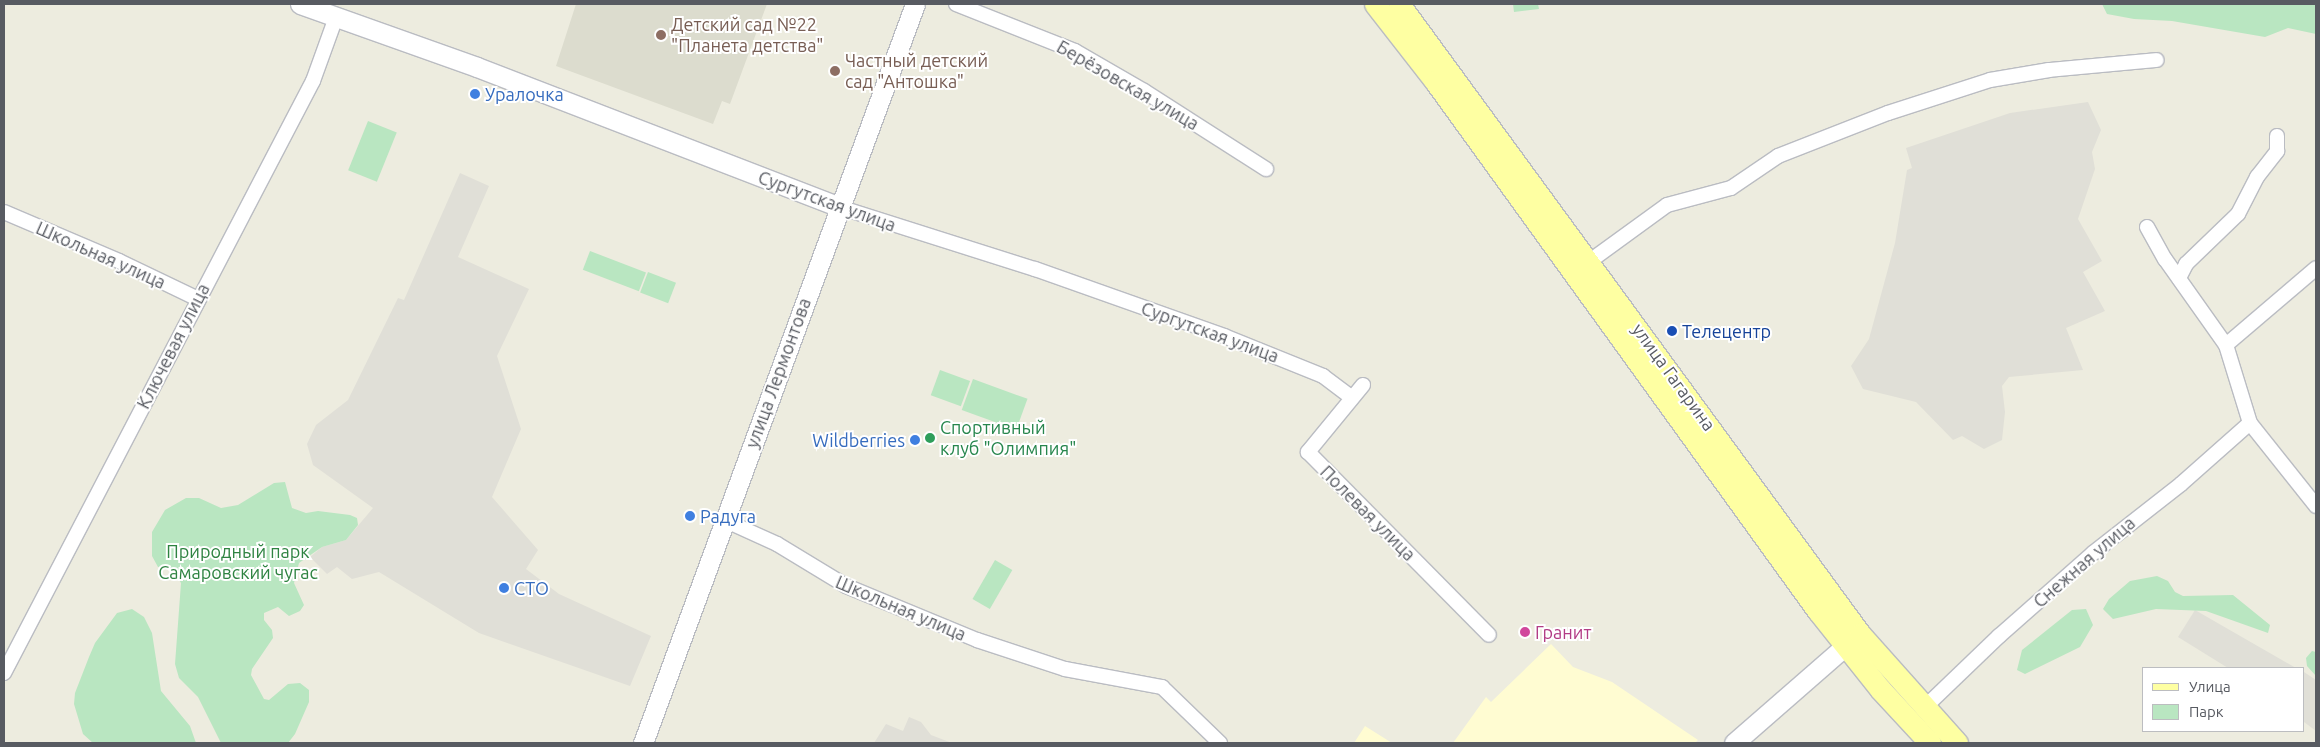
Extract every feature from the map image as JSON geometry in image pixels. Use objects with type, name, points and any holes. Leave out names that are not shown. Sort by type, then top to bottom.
[{"type":"main road","name":"улица Гагарина","points":[[1375,4],[1443,76]]},
{"type":"main road","name":"улица Гагарина","points":[[1399,4],[1443,76],[1853,640],[1916,715],[1930,743]]},
{"type":"main road","name":"улица Гагарина","points":[[1916,715],[1957,743]]},
{"type":"street","name":"Сургутская улица","points":[[300,4],[477,67],[839,207],[1035,269],[1224,336],[1323,376],[1352,398]]},
{"type":"street","name":"улица Лермонтова","points":[[642,743],[915,4]]},
{"type":"street","name":"Берёзовская улица","points":[[956,4],[1075,50],[1144,90],[1266,169]]},
{"type":"street","name":"Ключевая улица","points":[[4,673],[313,81],[336,17]]},
{"type":"street","points":[[1582,266],[1667,205],[1731,188],[1778,156],[1888,113],[1990,80],[2049,70],[2157,60]]},
{"type":"street","points":[[2179,278],[2186,264],[2238,214],[2257,177],[2277,151],[2277,136]]},
{"type":"street","name":"Школьная улица","points":[[4,212],[119,261],[198,299]]},
{"type":"street","points":[[2147,227],[2179,278],[2226,345],[2250,423],[2316,506]]},
{"type":"street","points":[[2226,345],[2316,268]]},
{"type":"street","name":"Полевая улица","points":[[1363,385],[1308,452],[1489,635]]},
{"type":"street","name":"Снежная улица","points":[[1916,715],[1999,636],[2093,553],[2181,484],[2250,423]]},
{"type":"street","name":"Школьная улица","points":[[724,520],[776,544],[846,586],[977,640],[1087,674],[1162,687],[1220,743]]},
{"type":"street","points":[[1734,743],[1853,640]]},
{"type":"shaded area","name":"Детский сад №22 \"Планета детства\"","points":[[576,4],[767,4],[730,104],[722,101],[713,124],[556,66]]},
{"type":"shaded area","points":[[2088,102],[2101,130],[2092,152],[2095,169],[2078,219],[2102,261],[2083,272],[2105,311],[2066,328],[2083,370],[2009,377],[2002,386],[2005,412],[2002,440],[1984,449],[1962,436],[1953,440],[1916,402],[1863,389],[1851,366],[1869,339],[1895,243],[1907,170],[1912,168],[1906,148],[2010,113]]},
{"type":"shaded area","points":[[460,173],[489,186],[458,257],[529,289],[497,356],[521,429],[492,497],[538,550],[526,569],[559,594],[651,636],[630,686],[479,633],[379,572],[352,579],[337,567],[327,574],[310,557],[322,547],[346,540],[373,508],[313,465],[307,444],[316,425],[348,400],[398,298],[404,300]]},
{"type":"shaded area","points":[[2195,610],[2294,667],[2226,667],[2178,637]]},
{"type":"shaded area","points":[[1551,644],[1573,667],[1612,682],[1698,740],[1695,743],[1453,743],[1486,697],[1491,702]]},
{"type":"shaded area","points":[[2305,673],[2316,680],[2316,731],[2305,723]]},
{"type":"shaded area","points":[[909,717],[921,722],[931,735],[952,743],[874,743],[886,724],[903,731]]},
{"type":"shaded area","points":[[1365,726],[1392,743],[1354,743]]},
{"type":"green space","points":[[1513,4],[1538,4],[1539,9],[1514,12]]},
{"type":"green space","points":[[2102,4],[2316,4],[2316,34],[2288,28],[2265,37],[2172,21],[2134,19],[2107,14]]},
{"type":"green space","points":[[368,121],[397,133],[377,182],[348,170]]},
{"type":"green space","points":[[590,251],[646,273],[639,291],[583,270]]},
{"type":"green space","points":[[648,272],[676,283],[668,303],[640,293]]},
{"type":"green space","points":[[940,370],[970,381],[961,406],[931,395]]},
{"type":"green space","points":[[973,379],[1028,399],[1016,430],[962,410]]},
{"type":"green space","name":"Природный парк Самаровский чугас","points":[[285,482],[292,508],[306,513],[318,511],[350,515],[357,518],[358,525],[346,540],[322,547],[299,563],[294,583],[304,605],[300,611],[289,616],[278,607],[264,613],[264,620],[272,630],[273,638],[252,669],[251,675],[264,699],[269,700],[288,684],[300,683],[309,690],[309,702],[295,734],[288,743],[221,743],[198,697],[179,678],[175,664],[181,583],[172,569],[158,567],[152,556],[152,532],[165,510],[186,498],[199,498],[221,508],[238,505],[274,483]]},
{"type":"green space","points":[[995,560],[1012,570],[990,609],[972,599]]},
{"type":"green space","points":[[2157,576],[2168,581],[2175,592],[2183,596],[2233,595],[2270,625],[2268,633],[2206,611],[2156,609],[2113,619],[2103,609],[2109,599],[2130,581]]},
{"type":"green space","name":"Природный парк Самаровский чугас","points":[[132,609],[144,617],[152,633],[161,691],[190,726],[196,743],[93,743],[83,734],[74,704],[75,693],[89,657],[95,643],[117,613]]},
{"type":"green space","points":[[2086,609],[2093,625],[2080,647],[2025,674],[2017,670],[2022,650],[2072,610]]},
{"type":"green space","points":[[2312,651],[2316,652],[2316,676],[2307,666],[2306,658]]},
{"type":"place","name":"Детский сад №22 \"Планета детства\"","points":[[661,35]]},
{"type":"place","name":"Частный детский сад \"Антошка\"","points":[[835,71]]},
{"type":"place","name":"Уралочка","points":[[475,94]]},
{"type":"place","name":"Телецентр","points":[[1672,331]]},
{"type":"place","name":"Спортивный клуб \"Олимпия\"","points":[[930,438]]},
{"type":"place","name":"Wildberries","points":[[915,440]]},
{"type":"place","name":"Радуга","points":[[690,516]]},
{"type":"place","name":"СТО","points":[[504,588]]},
{"type":"place","name":"Гранит","points":[[1525,632]]}]
